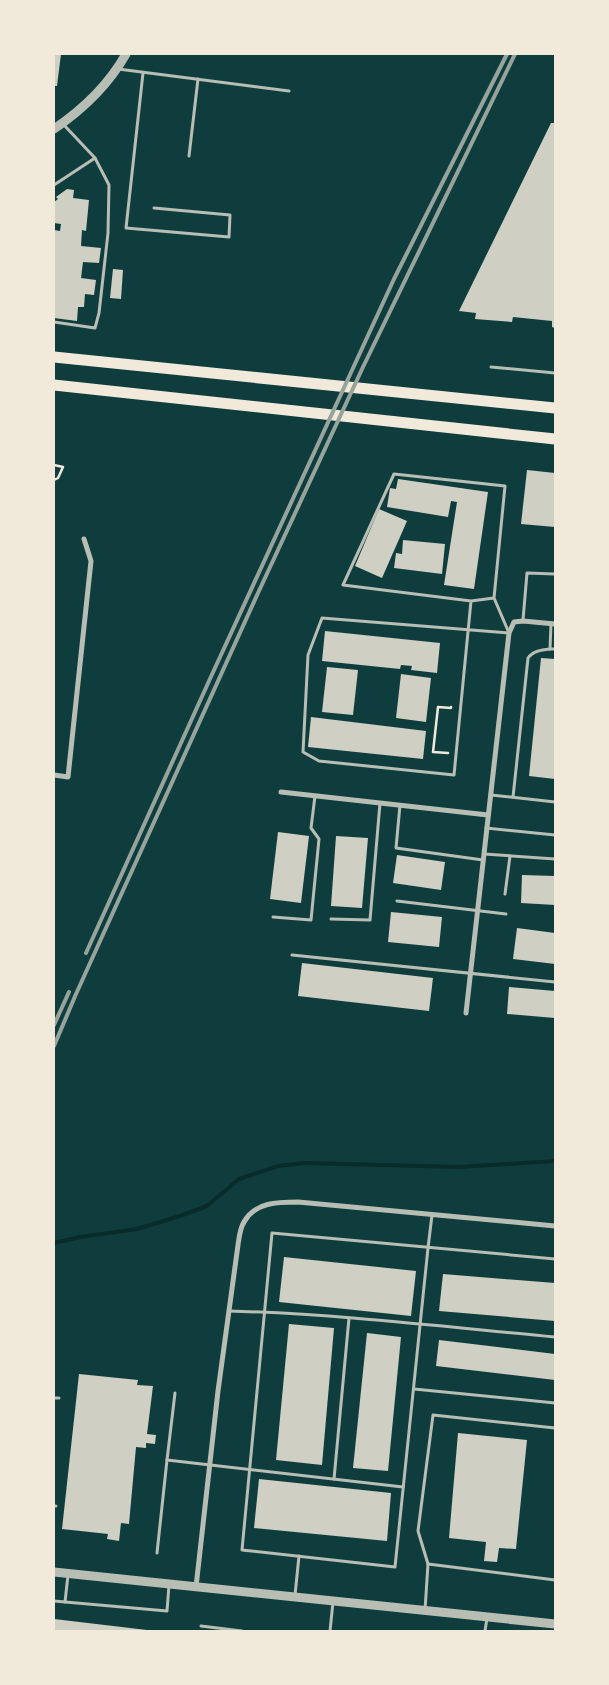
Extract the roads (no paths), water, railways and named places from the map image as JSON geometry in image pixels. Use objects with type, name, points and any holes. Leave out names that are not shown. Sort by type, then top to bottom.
[{"type":"main road","points":[[54,357],[555,408]]},
{"type":"main road","points":[[54,385],[555,439]]},
{"type":"street","points":[[54,129],[93,97],[117,69],[126,54]]},
{"type":"street","points":[[54,776],[68,777],[91,561],[84,539]]},
{"type":"street","points":[[466,1012],[509,632],[514,622],[553,624]]},
{"type":"street","points":[[281,792],[488,815]]},
{"type":"street","points":[[196,1587],[238,1245],[243,1223],[250,1214],[260,1206],[272,1203],[298,1202],[555,1226]]},
{"type":"street","points":[[54,1572],[555,1624]]},
{"type":"lane","points":[[117,69],[289,91]]},
{"type":"lane","points":[[142,73],[126,228],[229,237],[230,215],[154,208]]},
{"type":"lane","points":[[189,156],[198,79]]},
{"type":"lane","points":[[54,322],[95,328],[99,314],[108,233],[109,185],[95,158],[63,123]]},
{"type":"lane","points":[[54,186],[95,158]]},
{"type":"lane","points":[[491,366],[555,373]]},
{"type":"lane","points":[[471,601],[469,628],[454,775],[319,761],[303,752],[308,656],[322,618],[469,628],[509,632],[494,598],[505,486],[394,474],[343,584],[471,601],[494,598]]},
{"type":"lane","points":[[523,621],[527,572],[555,574]]},
{"type":"lane","points":[[550,649],[553,624]]},
{"type":"lane","points":[[513,797],[528,658],[536,651],[555,649]]},
{"type":"lane","points":[[491,795],[555,802]]},
{"type":"lane","points":[[273,917],[312,920],[318,839],[311,828],[315,796]]},
{"type":"lane","points":[[331,919],[370,920],[380,803]]},
{"type":"lane","points":[[400,805],[396,848],[483,860]]},
{"type":"lane","points":[[486,828],[555,835]]},
{"type":"lane","points":[[484,854],[555,860]]},
{"type":"lane","points":[[505,894],[510,856]]},
{"type":"lane","points":[[397,901],[506,914]]},
{"type":"lane","points":[[292,955],[470,975],[555,982]]},
{"type":"lane","points":[[432,1215],[428,1248],[395,1567],[242,1550],[272,1233],[428,1248],[555,1260]]},
{"type":"lane","points":[[229,1311],[349,1318],[555,1337]]},
{"type":"lane","points":[[334,1479],[349,1318]]},
{"type":"lane","points":[[414,1389],[555,1403]]},
{"type":"lane","points":[[157,1554],[175,1393]]},
{"type":"lane","points":[[54,1398],[59,1398]]},
{"type":"lane","points":[[425,1610],[428,1564],[418,1531],[433,1415],[555,1428]]},
{"type":"lane","points":[[167,1460],[403,1486]]},
{"type":"lane","points":[[295,1597],[299,1556]]},
{"type":"lane","points":[[428,1564],[555,1580]]},
{"type":"lane","points":[[65,1602],[68,1574]]},
{"type":"lane","points":[[54,1601],[167,1611],[170,1584]]},
{"type":"lane","points":[[330,1631],[333,1601]]},
{"type":"lane","points":[[485,1631],[487,1617]]},
{"type":"lane","points":[[200,1626],[242,1631]]},
{"type":"waterway","points":[[54,1243],[80,1237],[137,1229],[180,1216],[207,1206],[239,1179],[278,1166],[305,1163],[459,1167],[555,1161]]},
{"type":"railway","points":[[86,953],[394,279],[507,54]]},
{"type":"railway","points":[[54,1046],[258,593],[363,367],[515,54]]},
{"type":"railway","points":[[54,1025],[69,992]]}]
